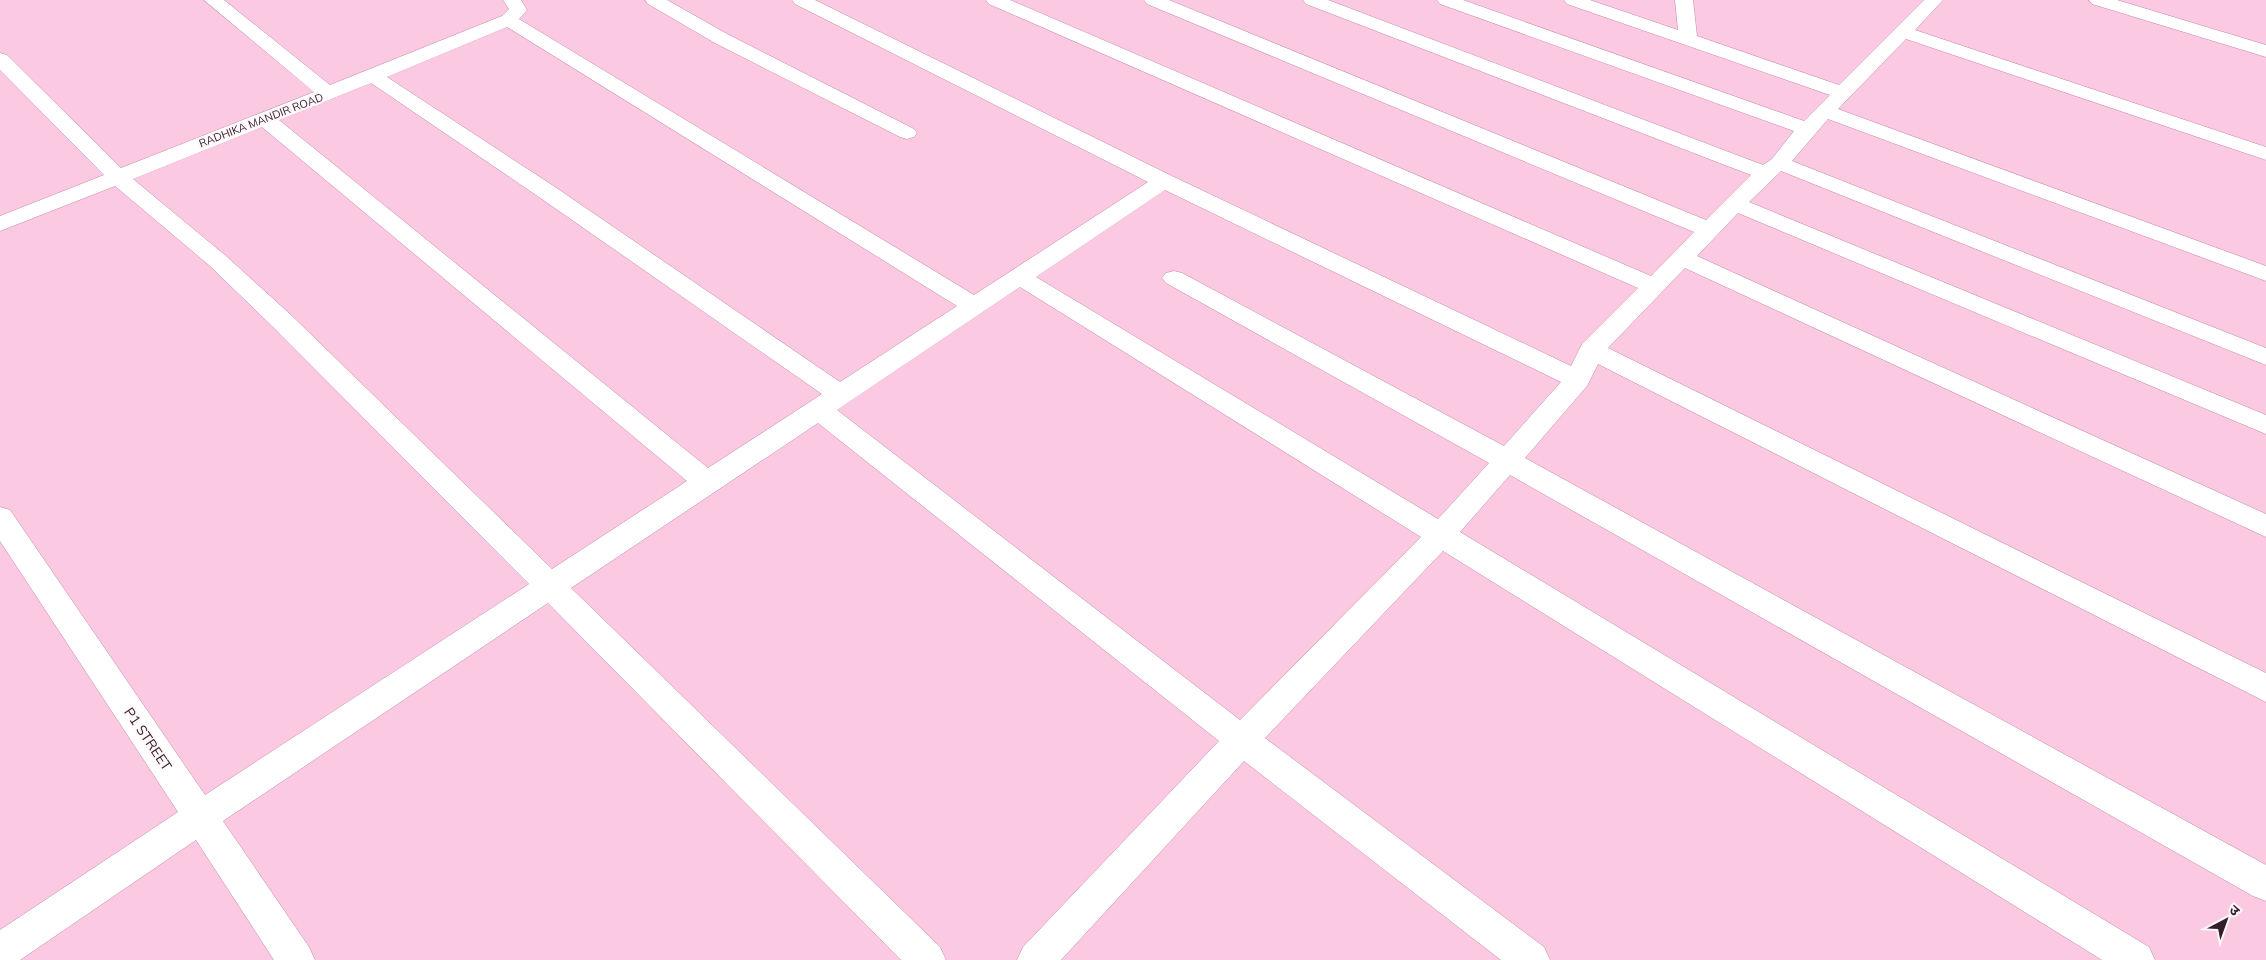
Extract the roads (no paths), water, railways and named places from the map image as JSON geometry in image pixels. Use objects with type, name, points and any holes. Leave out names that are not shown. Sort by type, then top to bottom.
[{"type":"street","points":[[213,0],[329,94]]},
{"type":"street","points":[[654,0],[722,39],[908,133]]},
{"type":"street","points":[[801,0],[1164,181],[1578,380]]},
{"type":"street","points":[[995,0],[1654,286]]},
{"type":"street","points":[[1153,0],[1709,230]]},
{"type":"street","points":[[1312,0],[1772,168],[2266,357]]},
{"type":"street","points":[[1446,0],[1825,111],[2266,274]]},
{"type":"street","points":[[1573,0],[1688,40],[1825,111]]},
{"type":"street","points":[[1684,0],[1688,40]]},
{"type":"street","points":[[1036,960],[1242,740],[1441,535],[1578,380],[1591,350],[1772,168],[1934,0]]},
{"type":"street","points":[[2098,0],[2266,51]]},
{"type":"street","points":[[512,10],[974,305]]},
{"type":"street","name":"RADHIKA MANDIR ROAD","points":[[0,224],[373,76],[512,10]]},
{"type":"street","points":[[1902,32],[2266,154]]},
{"type":"street","points":[[0,59],[118,176],[218,261],[282,321],[927,960]]},
{"type":"street","points":[[373,76],[547,192],[829,401],[1242,740],[1531,960]]},
{"type":"street","points":[[265,119],[706,482]]},
{"type":"street","points":[[0,952],[200,817],[1164,181]]},
{"type":"street","points":[[1735,204],[2266,425]]},
{"type":"street","points":[[1682,258],[2266,526]]},
{"type":"street","points":[[1018,276],[2136,960]]},
{"type":"street","points":[[1174,278],[1508,461],[2266,884]]},
{"type":"street","points":[[1591,350],[2266,688]]},
{"type":"street","name":"P1 STREET","points":[[0,518],[296,960]]}]
